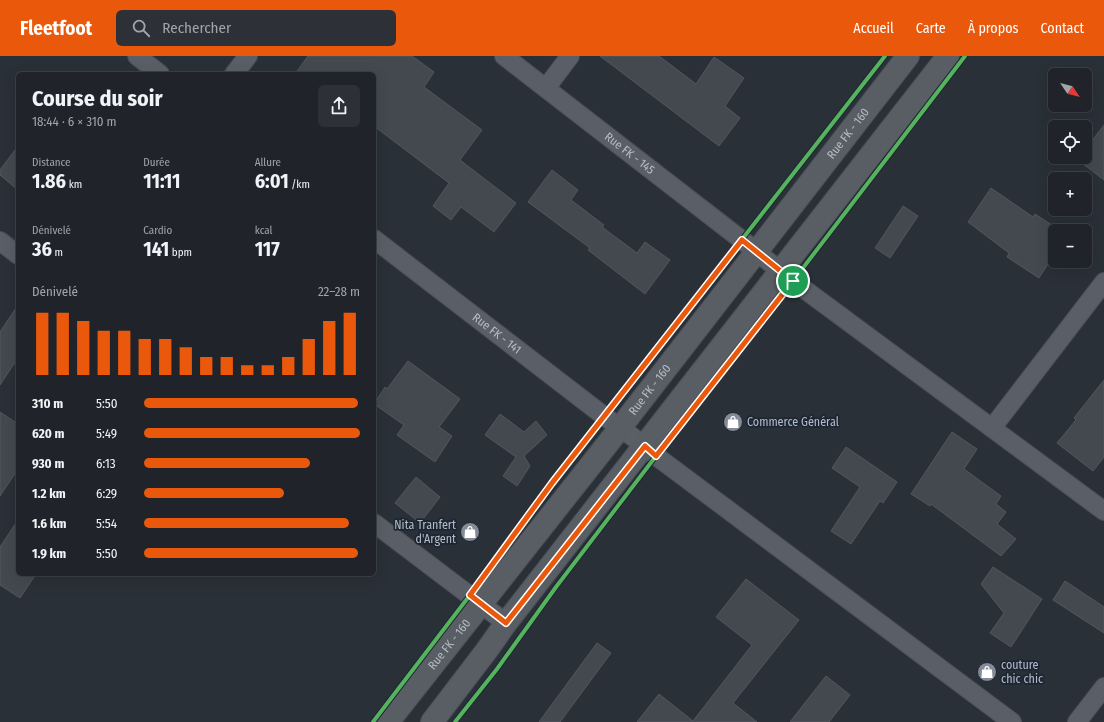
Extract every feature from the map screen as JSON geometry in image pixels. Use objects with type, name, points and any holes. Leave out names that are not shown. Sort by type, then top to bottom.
[{"type":"main road","name":"Rue FK - 160","points":[[388,722],[620,428],[908,56]]},
{"type":"main road","points":[[432,722],[506,623],[948,56]]},
{"type":"street","points":[[137,56],[157,72]]},
{"type":"street","points":[[236,72],[248,56]]},
{"type":"street","name":"Rue FK - 145","points":[[504,56],[781,272],[1104,511]]},
{"type":"street","points":[[546,88],[570,56]]},
{"type":"street","points":[[0,241],[16,253]]},
{"type":"street","name":"Rue FK - 141","points":[[376,241],[645,446],[656,456],[1012,722]]},
{"type":"street","points":[[992,428],[1104,282]]},
{"type":"street","points":[[376,525],[506,623]]},
{"type":"street","points":[[1077,722],[1104,688]]},
{"type":"building","points":[[308,56],[412,56],[434,72],[424,87],[482,130],[460,160],[516,203],[494,232],[461,207],[451,220],[433,206],[449,183],[376,128],[376,72],[296,72]]},
{"type":"building","points":[[600,56],[659,56],[696,84],[714,57],[744,78],[725,106],[740,118],[719,146]]},
{"type":"building","points":[[1104,125],[1104,180],[1083,164],[1092,164],[1092,141]]},
{"type":"building","points":[[16,149],[16,188],[0,175],[0,170]]},
{"type":"building","points":[[552,170],[578,190],[571,200],[604,225],[602,227],[637,253],[645,242],[670,260],[645,294],[588,250],[590,248],[528,202]]},
{"type":"building","points":[[991,188],[1033,217],[1035,214],[1050,224],[1048,224],[1048,264],[1039,278],[1007,257],[1009,253],[968,222]]},
{"type":"building","points":[[903,206],[918,216],[890,258],[875,248]]},
{"type":"building","points":[[16,308],[16,361],[0,385],[0,332]]},
{"type":"building","points":[[408,361],[460,399],[439,427],[452,436],[435,462],[397,435],[404,425],[376,405],[376,401],[385,387],[387,389]]},
{"type":"building","points":[[1104,380],[1104,457],[1093,471],[1057,443],[1076,420],[1074,418]]},
{"type":"building","points":[[0,412],[16,423],[16,472],[0,496]]},
{"type":"building","points":[[500,414],[524,432],[536,421],[547,435],[524,456],[530,466],[517,486],[503,476],[516,457],[485,435]]},
{"type":"building","points":[[952,432],[977,449],[964,469],[1001,496],[996,504],[1006,512],[997,524],[1016,539],[1001,556],[931,504],[930,506],[911,494]]},
{"type":"building","points":[[846,447],[897,482],[883,503],[880,501],[851,544],[831,531],[860,487],[832,468]]},
{"type":"building","points":[[416,477],[440,497],[420,523],[395,503]]},
{"type":"building","points":[[16,523],[16,576],[35,576],[20,598],[0,585],[0,547]]},
{"type":"building","points":[[993,567],[1042,599],[1011,647],[990,633],[1004,613],[981,584]]},
{"type":"building","points":[[746,579],[799,620],[733,703],[757,722],[637,722],[659,694],[693,721],[752,645],[716,617]]},
{"type":"building","points":[[1065,581],[1104,607],[1104,633],[1053,600]]},
{"type":"building","points":[[597,643],[611,653],[560,722],[539,722]]},
{"type":"building","points":[[826,676],[850,695],[829,722],[790,722]]},
{"type":"cycle path","points":[[373,722],[470,595],[552,483],[885,56]]},
{"type":"cycle path","points":[[455,722],[497,669],[556,587],[656,456],[793,281],[965,56]]},
{"type":"place","name":"Commerce Général","points":[[733,422]]},
{"type":"place","name":"Nita Tranfert d'Argent","points":[[470,532]]},
{"type":"place","name":"couture chic chic","points":[[987,672]]},
{"type":"route","points":[[742,240],[793,281],[656,456],[645,446],[506,623],[470,595],[552,483],[742,240]]}]
